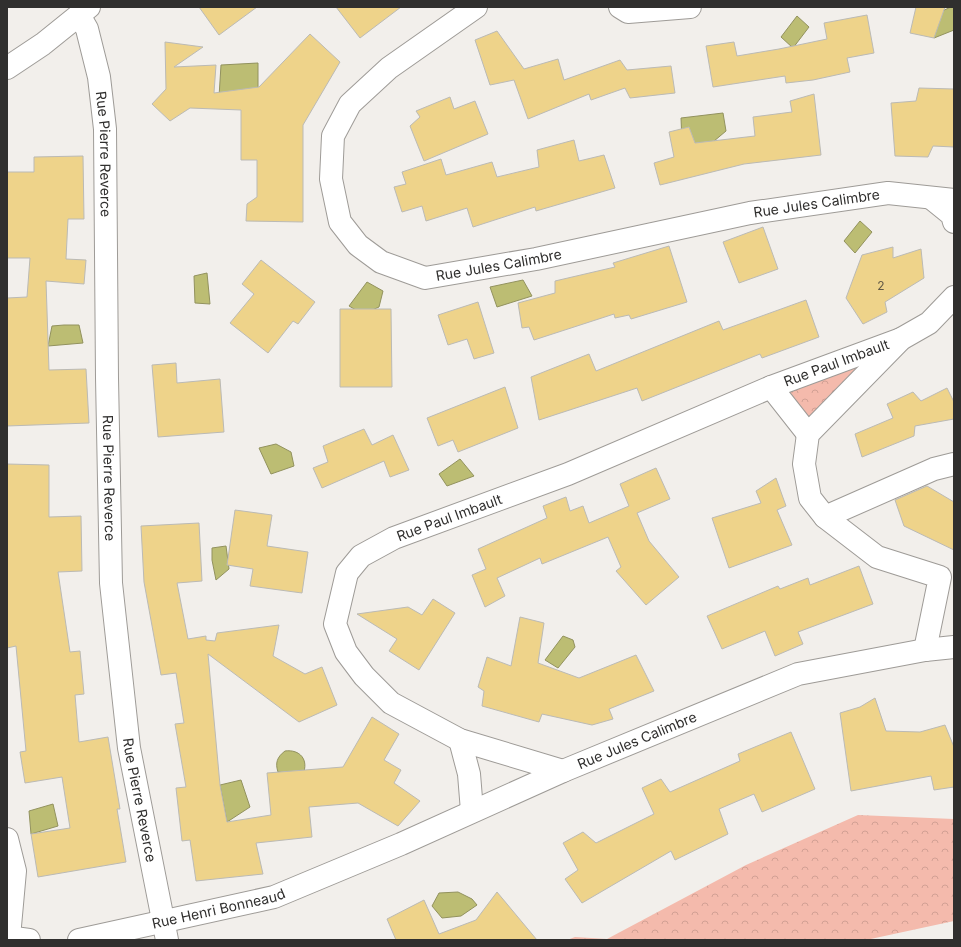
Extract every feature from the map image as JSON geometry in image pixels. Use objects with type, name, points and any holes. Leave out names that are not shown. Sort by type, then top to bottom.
[{"type":"street","name":"Rue Jules Calimbre","points":[[476,7],[389,68],[350,104],[333,136],[331,179],[340,222],[358,245],[381,262],[424,278],[536,259],[750,213],[888,192],[954,200]]},
{"type":"street","points":[[620,7],[628,12],[690,7]]},
{"type":"street","points":[[7,68],[43,44],[84,11]]},
{"type":"street","name":"Rue Pierre Reverce","points":[[84,11],[99,77],[105,129],[106,378],[111,583],[129,748],[166,931]]},
{"type":"street","points":[[931,198],[952,215],[954,222]]},
{"type":"street","name":"Rue Paul Imbault","points":[[563,771],[460,740],[391,703],[364,676],[346,652],[335,624],[347,573],[361,556],[394,538],[568,474],[770,387],[901,339],[929,323],[954,297]]},
{"type":"street","name":"Rue Paul Imbault","points":[[770,387],[808,434],[901,339]]},
{"type":"street","points":[[808,434],[804,464],[810,498],[825,517],[877,557],[947,581],[925,650]]},
{"type":"street","points":[[825,517],[934,469],[954,464]]},
{"type":"street","name":"Rue Jules Calimbre","points":[[331,874],[563,771],[798,674],[925,650],[954,647]]},
{"type":"street","points":[[460,740],[470,774],[472,811]]},
{"type":"street","points":[[7,839],[15,871],[15,938]]},
{"type":"street","name":"Rue Henri Bonneaud","points":[[79,940],[166,931],[274,897],[331,874]]},
{"type":"green space","points":[[888,347],[810,426],[779,385]]},
{"type":"green space","points":[[858,815],[954,819],[954,921],[866,940],[567,940],[575,937],[607,939],[746,865]]},
{"type":"shaded area","points":[[954,7],[954,30],[934,38],[931,16]]},
{"type":"shaded area","points":[[797,16],[809,27],[793,48],[781,37]]},
{"type":"shaded area","points":[[258,63],[258,96],[219,97],[221,65]]},
{"type":"shaded area","points":[[723,113],[726,131],[701,152],[682,142],[681,118]]},
{"type":"shaded area","points":[[860,221],[872,232],[855,253],[844,241]]},
{"type":"shaded area","points":[[207,273],[210,304],[195,303],[194,276]]},
{"type":"shaded area","points":[[523,280],[532,296],[497,307],[490,287]]},
{"type":"shaded area","points":[[367,282],[383,291],[379,307],[363,314],[349,306]]},
{"type":"shaded area","points":[[79,325],[83,343],[48,346],[52,326]]},
{"type":"shaded area","points":[[276,444],[291,452],[294,466],[271,474],[259,448]]},
{"type":"shaded area","points":[[460,459],[474,476],[447,486],[439,474]]},
{"type":"shaded area","points":[[226,546],[229,569],[216,580],[212,560],[212,548]]},
{"type":"shaded area","points":[[563,636],[573,640],[575,647],[558,668],[545,660]]},
{"type":"shaded area","points":[[285,751],[295,752],[302,756],[305,764],[303,774],[278,772],[277,760]]},
{"type":"shaded area","points":[[241,780],[250,807],[227,822],[220,785]]},
{"type":"shaded area","points":[[53,804],[58,826],[31,834],[29,811]]},
{"type":"shaded area","points":[[458,892],[472,899],[477,905],[461,916],[442,918],[432,906],[439,893]]},
{"type":"building","points":[[199,7],[257,7],[219,35]]},
{"type":"building","points":[[336,7],[401,7],[360,38]]},
{"type":"building","points":[[916,7],[945,7],[934,38],[910,33]]},
{"type":"building","points":[[867,15],[874,53],[847,58],[850,72],[813,80],[786,83],[785,76],[713,87],[706,46],[734,42],[737,56],[779,49],[827,39],[824,23]]},
{"type":"building","points":[[497,31],[524,69],[558,59],[564,80],[620,60],[627,70],[671,66],[675,93],[630,98],[625,88],[591,100],[589,94],[528,119],[514,80],[490,85],[475,40]]},
{"type":"building","points":[[310,34],[340,62],[303,125],[303,222],[246,221],[247,204],[257,197],[257,160],[241,160],[241,110],[190,108],[170,121],[152,104],[166,89],[165,42],[203,47],[174,67],[216,65],[214,93],[259,87]]},
{"type":"building","points":[[919,88],[954,89],[954,147],[933,146],[928,157],[895,156],[891,103],[916,101]]},
{"type":"building","points":[[814,94],[821,155],[744,164],[660,185],[654,163],[674,157],[669,132],[689,127],[695,143],[755,136],[753,117],[792,112],[790,101]]},
{"type":"building","points":[[450,97],[454,109],[475,101],[488,134],[424,161],[410,126],[420,117],[416,111]]},
{"type":"building","points":[[574,140],[579,161],[604,155],[615,188],[536,211],[535,207],[473,227],[467,208],[426,221],[422,206],[402,212],[394,187],[406,184],[402,172],[441,159],[446,175],[492,162],[497,177],[539,167],[537,150]]},
{"type":"building","points":[[83,156],[84,219],[68,219],[66,259],[86,260],[84,284],[46,281],[49,370],[86,369],[89,423],[7,426],[7,298],[27,297],[30,258],[7,258],[7,172],[34,172],[34,157]]},
{"type":"building","points":[[763,227],[778,269],[739,283],[723,242]]},
{"type":"building","points":[[669,246],[687,302],[631,319],[629,315],[615,318],[614,314],[534,340],[529,327],[522,328],[518,303],[555,293],[555,281],[615,267],[613,263]]},
{"type":"building","points":[[893,247],[893,258],[921,249],[924,278],[885,302],[887,312],[863,324],[846,298],[862,255]]},
{"type":"building","points":[[261,260],[315,302],[298,324],[293,321],[268,353],[230,323],[254,294],[242,284]]},
{"type":"building","points":[[806,300],[819,337],[762,358],[760,354],[642,401],[637,388],[539,420],[531,377],[589,354],[596,371],[719,321],[723,330]]},
{"type":"building","points":[[478,302],[494,353],[474,359],[467,339],[448,345],[438,315]]},
{"type":"building","points":[[340,309],[391,309],[392,387],[340,387]]},
{"type":"building","points":[[176,363],[177,383],[220,379],[224,432],[158,437],[152,365]]},
{"type":"building","points":[[505,387],[518,428],[458,452],[453,440],[438,446],[427,418]]},
{"type":"building","points":[[947,388],[954,402],[954,419],[915,426],[914,436],[862,457],[855,434],[893,418],[887,404],[913,392],[921,401]]},
{"type":"building","points":[[364,429],[372,445],[393,435],[409,470],[390,477],[384,461],[322,488],[313,468],[328,462],[323,446]]},
{"type":"building","points":[[7,464],[49,465],[49,517],[81,516],[82,571],[58,572],[70,652],[80,651],[84,694],[75,695],[79,742],[108,737],[120,809],[117,809],[126,862],[38,877],[31,834],[70,828],[62,777],[25,783],[20,752],[26,751],[16,646],[7,648]]},
{"type":"building","points":[[656,468],[670,499],[637,513],[649,541],[679,577],[646,605],[616,571],[621,567],[608,537],[542,564],[540,558],[497,578],[505,596],[485,607],[472,575],[486,569],[478,549],[547,518],[543,506],[566,497],[570,511],[583,506],[589,523],[629,506],[620,484]]},
{"type":"building","points":[[776,478],[786,506],[777,510],[792,545],[729,568],[712,518],[761,503],[756,491]]},
{"type":"building","points":[[927,486],[954,502],[954,550],[904,526],[895,500]]},
{"type":"building","points":[[235,510],[272,515],[267,546],[308,552],[302,593],[250,586],[253,569],[227,565]]},
{"type":"building","points":[[199,523],[202,581],[177,583],[188,639],[206,636],[206,640],[215,641],[217,633],[279,625],[273,656],[305,674],[322,667],[337,705],[299,722],[208,654],[220,785],[227,822],[271,815],[267,773],[343,767],[372,717],[399,734],[384,760],[401,770],[394,783],[420,801],[398,826],[358,803],[309,807],[312,837],[256,843],[263,874],[196,881],[190,840],[182,841],[176,788],[186,787],[175,724],[184,723],[176,673],[161,675],[144,582],[141,526]]},
{"type":"building","points":[[859,566],[873,604],[798,632],[803,644],[775,656],[765,631],[722,649],[707,616],[778,586],[780,589],[808,578],[810,585]]},
{"type":"building","points":[[433,599],[455,613],[419,670],[389,651],[397,639],[357,614],[408,607],[422,615]]},
{"type":"building","points":[[520,617],[544,623],[538,663],[579,678],[636,655],[654,691],[609,709],[613,719],[592,725],[542,714],[539,722],[482,706],[484,691],[478,687],[487,657],[511,666]]},
{"type":"building","points":[[875,698],[886,731],[920,732],[945,725],[954,747],[954,787],[934,790],[931,776],[851,791],[840,713],[860,707]]},
{"type":"building","points":[[791,732],[815,789],[762,812],[754,794],[719,809],[728,834],[675,860],[671,851],[582,903],[565,879],[578,870],[563,843],[583,832],[596,843],[654,814],[642,788],[661,779],[670,792],[740,761],[738,754]]},
{"type":"building","points":[[497,892],[537,940],[396,940],[387,919],[424,900],[439,934],[476,920]]}]
